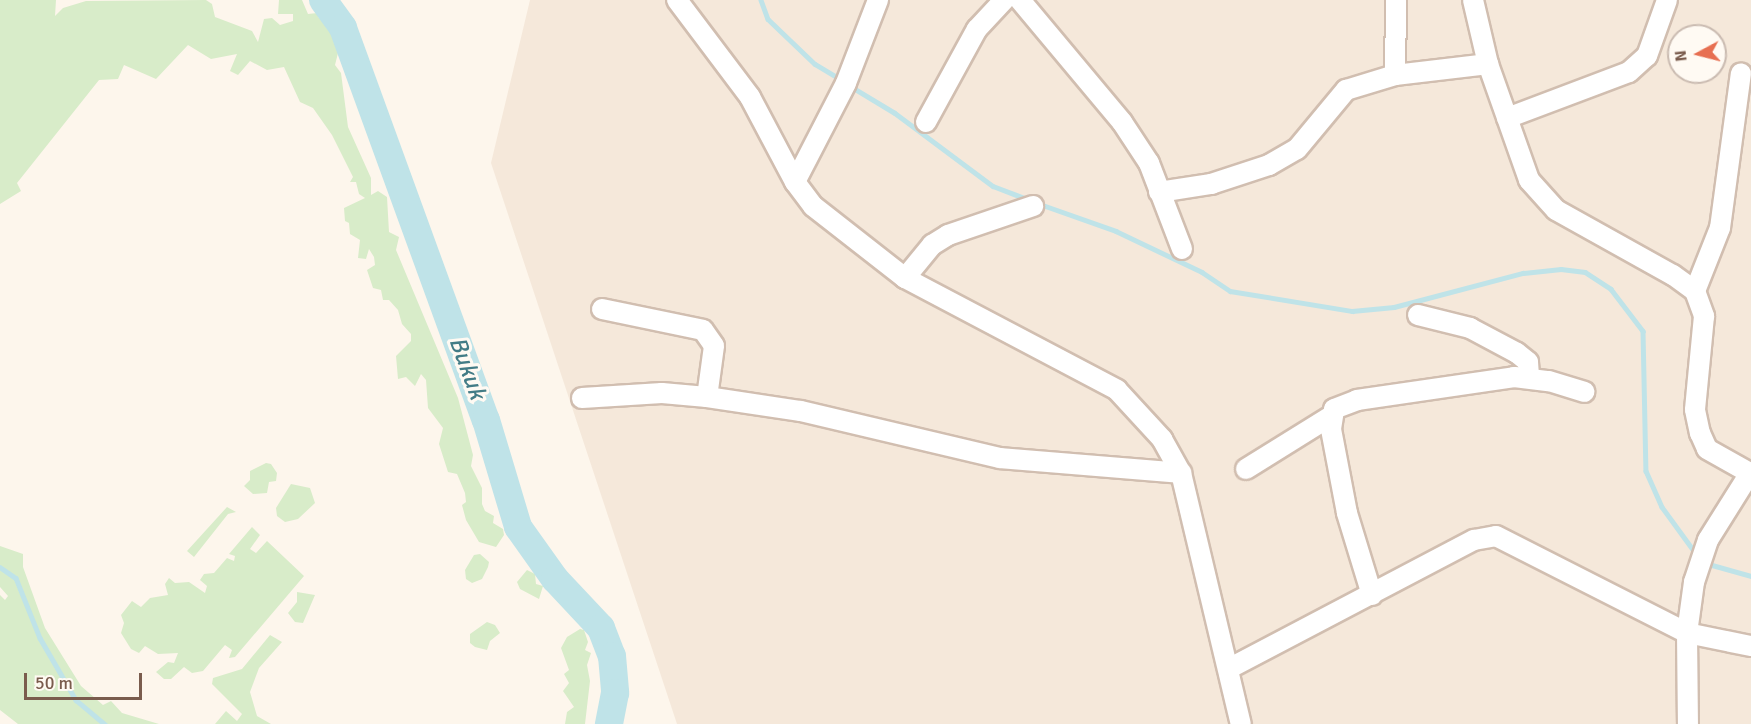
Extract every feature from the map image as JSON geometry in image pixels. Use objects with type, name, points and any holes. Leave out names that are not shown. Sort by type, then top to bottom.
[{"type":"street","points":[[677,0],[750,97],[795,182],[813,206],[906,278],[1117,390],[1162,439],[1181,473],[1230,668],[1240,724]]},
{"type":"street","points":[[795,182],[846,83],[878,0]]},
{"type":"street","points":[[926,122],[976,29],[1004,0]]},
{"type":"street","points":[[1020,0],[1122,122],[1149,164],[1182,249]]},
{"type":"street","points":[[1395,0],[1395,75]]},
{"type":"street","points":[[1473,0],[1488,64],[1529,180],[1556,210],[1673,275],[1695,291],[1704,316],[1695,410],[1700,433],[1707,449],[1751,472],[1708,540],[1694,582],[1687,633],[1688,724]]},
{"type":"street","points":[[1507,118],[1629,72],[1647,57],[1667,0]]},
{"type":"street","points":[[1159,192],[1211,184],[1269,165],[1297,148],[1346,90],[1395,75],[1488,64]]},
{"type":"street","points":[[1695,291],[1720,228],[1741,73]]},
{"type":"street","points":[[906,278],[932,245],[948,235],[1033,206]]},
{"type":"street","points":[[602,309],[703,330],[714,346],[707,397]]},
{"type":"street","points":[[1418,315],[1470,328],[1517,353],[1528,362],[1529,378]]},
{"type":"street","points":[[1246,469],[1331,416],[1342,404],[1357,400],[1479,379],[1529,378],[1584,392]]},
{"type":"street","points":[[582,398],[626,395],[707,397],[801,411],[1000,458],[1181,473]]},
{"type":"street","points":[[1331,416],[1347,513],[1372,595]]},
{"type":"street","points":[[1230,668],[1474,540],[1496,536],[1687,633],[1751,646]]},
{"type":"shaded area","points":[[530,0],[1751,0],[1751,724],[677,724],[491,163]]},
{"type":"green space","points":[[0,0],[56,0],[55,16],[63,8],[86,1],[206,0],[212,4],[215,17],[252,31],[258,42],[264,19],[272,18],[280,25],[293,21],[293,14],[278,14],[279,0],[302,0],[308,14],[317,13],[319,18],[332,22],[336,37],[344,42],[344,51],[338,53],[335,65],[341,73],[348,127],[371,178],[371,195],[378,191],[387,197],[389,232],[399,237],[396,250],[458,398],[473,455],[471,466],[482,488],[482,504],[485,511],[494,516],[493,523],[503,529],[504,535],[496,547],[479,542],[466,520],[462,505],[466,502],[465,493],[457,474],[448,472],[439,444],[443,428],[428,408],[426,380],[421,374],[415,386],[406,377],[398,379],[396,356],[411,341],[411,334],[402,324],[398,310],[389,300],[383,300],[381,290],[373,288],[367,270],[375,265],[374,257],[369,249],[366,259],[358,258],[360,240],[350,234],[349,223],[345,221],[344,208],[365,198],[359,194],[356,182],[350,182],[353,177],[332,135],[313,108],[300,102],[284,67],[267,70],[250,61],[238,75],[230,71],[237,54],[211,59],[188,45],[156,79],[124,65],[118,79],[99,80],[17,183],[21,191],[0,204]]},
{"type":"green space","points":[[266,463],[271,464],[277,473],[276,481],[269,482],[267,493],[253,494],[244,486],[250,480],[250,471]]},
{"type":"green space","points":[[291,484],[310,488],[315,503],[298,519],[285,522],[277,516],[276,508]]},
{"type":"green space","points":[[227,507],[236,512],[228,514],[194,557],[187,551]]},
{"type":"green space","points":[[252,527],[260,535],[250,549],[256,553],[267,541],[304,576],[235,657],[229,658],[232,650],[225,645],[203,671],[192,673],[184,667],[171,679],[164,679],[156,672],[168,662],[174,663],[178,653],[158,654],[145,646],[139,653],[131,649],[121,633],[124,623],[121,615],[132,601],[141,607],[150,598],[168,595],[165,584],[169,578],[175,583],[189,582],[205,593],[207,586],[200,580],[204,574],[214,573],[227,558],[234,561],[235,556],[229,554]]},
{"type":"green space","points":[[0,546],[23,554],[23,567],[45,628],[81,686],[103,705],[111,701],[122,713],[159,724],[18,724],[0,710],[0,595],[5,600],[8,596],[0,587]]},
{"type":"green space","points":[[480,554],[489,562],[488,567],[482,579],[472,583],[466,579],[465,570],[474,555]]},
{"type":"green space","points":[[527,570],[535,574],[536,584],[543,586],[539,599],[520,589],[517,582]]},
{"type":"green space","points":[[297,592],[315,595],[303,623],[295,622],[288,613],[297,602]]},
{"type":"green space","points":[[487,622],[495,625],[500,633],[490,641],[487,650],[470,643],[470,634]]},
{"type":"green space","points":[[580,629],[584,630],[588,642],[585,650],[591,653],[587,665],[590,681],[585,724],[565,724],[567,712],[574,707],[563,691],[569,683],[564,674],[569,670],[561,648],[567,637]]},
{"type":"green space","points":[[270,635],[282,642],[259,668],[250,692],[257,716],[271,724],[215,724],[226,711],[237,721],[242,714],[212,684],[213,678],[242,669]]},
{"type":"waterway","name":"Bukuk","points":[[323,0],[343,28],[486,420],[518,527],[555,579],[601,628],[612,656],[615,693],[609,724]]},
{"type":"waterway","points":[[761,0],[768,19],[815,64],[843,81]]},
{"type":"waterway","points":[[850,86],[895,113],[993,186],[1029,200]]},
{"type":"waterway","points":[[1037,203],[1116,231],[1202,272],[1230,291],[1352,311],[1394,307],[1523,273],[1561,269],[1585,272],[1611,289],[1643,331],[1646,471],[1662,507],[1697,555]]},
{"type":"waterway","points":[[1705,563],[1751,576]]},
{"type":"waterway","points":[[0,567],[16,578],[40,638],[76,700],[105,724]]}]
